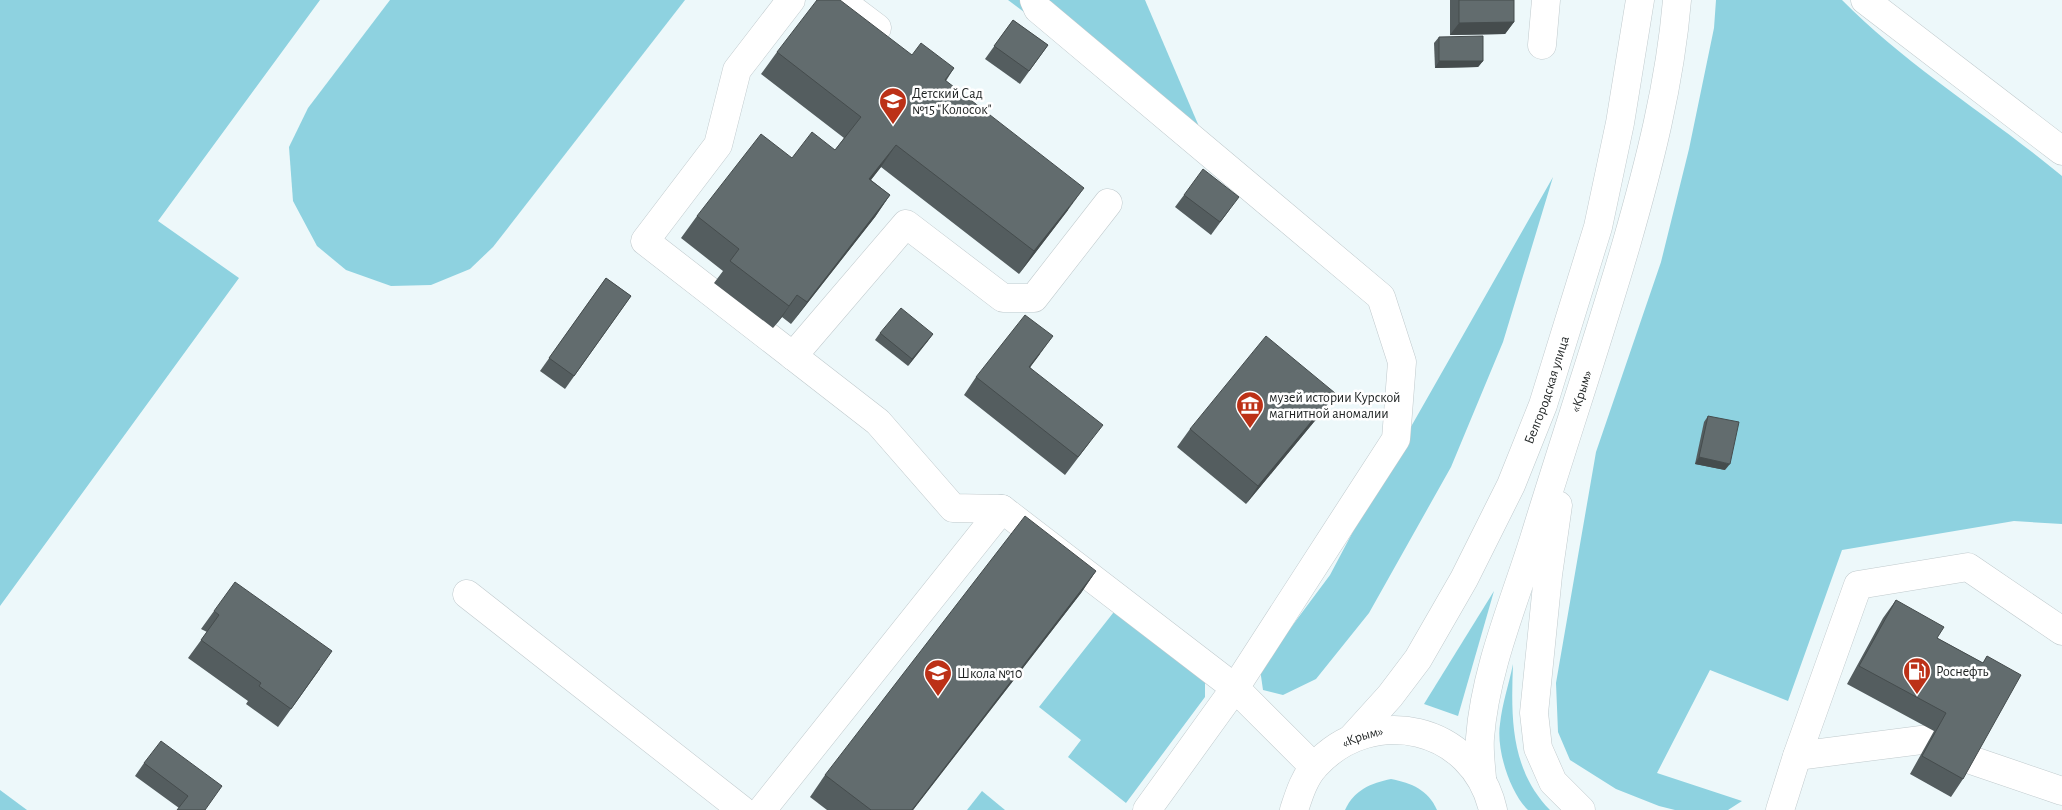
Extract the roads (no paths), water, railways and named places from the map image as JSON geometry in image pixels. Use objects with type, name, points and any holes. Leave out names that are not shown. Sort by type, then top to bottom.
[{"type":"main road","points":[[791,0],[737,70],[718,145],[646,241],[878,422],[953,508],[1002,509],[1235,688],[1314,767]]},
{"type":"main road","points":[[840,0],[877,28]]},
{"type":"main road","points":[[1034,0],[1038,9],[1381,296],[1402,362],[1396,439],[1235,688],[1147,810]]},
{"type":"main road","points":[[1542,45],[1546,0]]},
{"type":"main road","name":"Белгородская улица","points":[[1352,738],[1390,696],[1418,659],[1450,603],[1511,485],[1543,405],[1598,227],[1620,123],[1640,0]]},
{"type":"main road","name":"«Крым»","points":[[1493,810],[1482,778],[1480,738],[1485,701],[1498,651],[1571,418],[1601,331],[1651,157],[1674,37],[1677,0]]},
{"type":"main road","points":[[1865,0],[2062,150]]},
{"type":"main road","points":[[793,356],[906,224],[1003,298],[1034,298],[1108,203]]},
{"type":"main road","points":[[1571,418],[1548,575],[1534,712],[1538,748],[1554,782],[1581,810]]},
{"type":"main road","points":[[762,810],[1002,509]]},
{"type":"main road","points":[[1780,810],[1797,756],[1858,585],[1968,567],[2062,631]]},
{"type":"main road","points":[[467,594],[742,810]]},
{"type":"main road","name":"«Крым»","points":[[1294,810],[1300,789],[1314,767],[1332,750],[1352,738],[1379,730],[1407,730],[1434,738],[1458,752],[1482,778]]},
{"type":"main road","points":[[1797,756],[1929,739]]},
{"type":"main road","points":[[1971,760],[2062,791]]},
{"type":"place","name":"Детский Сад №15 \"Колосок\"","points":[[893,125]]},
{"type":"place","name":"музей истории Курской магнитной аномалии","points":[[1250,429]]},
{"type":"place","name":"Роснефть","points":[[1917,695]]},
{"type":"place","name":"Школа №10","points":[[938,697]]}]
